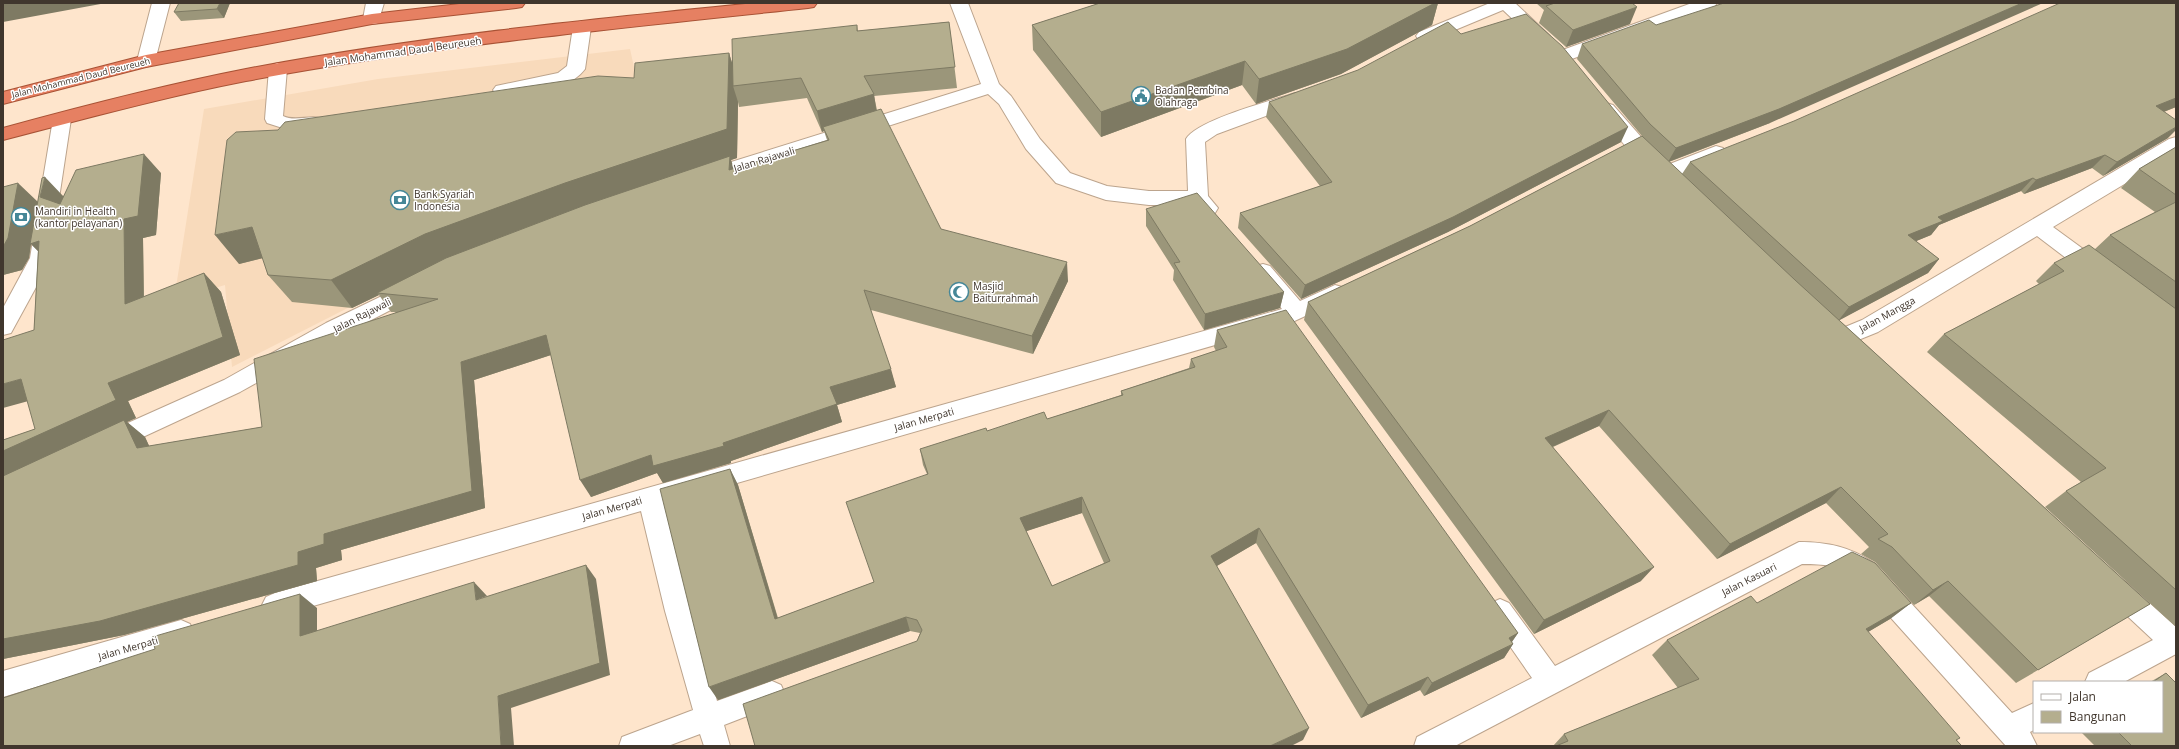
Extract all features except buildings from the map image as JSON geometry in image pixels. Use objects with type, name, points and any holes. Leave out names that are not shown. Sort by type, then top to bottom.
[{"type":"highway","name":"Jalan Mohammad Daud Beureueh","points":[[3,98],[146,61],[374,11],[516,3]]},
{"type":"highway","name":"Jalan Mohammad Daud Beureueh","points":[[3,134],[159,94],[278,69],[455,42],[582,26],[808,3]]},
{"type":"street","points":[[146,61],[161,3]]},
{"type":"street","points":[[959,3],[991,87],[1006,100],[1033,144],[1063,178],[1106,193],[1149,198],[1198,198]]},
{"type":"street","points":[[1413,43],[1426,36],[1505,3],[1568,62],[1708,3]]},
{"type":"street","points":[[484,93],[563,78],[576,69],[582,26]]},
{"type":"street","points":[[278,69],[274,119],[282,124],[296,126],[327,120]]},
{"type":"street","name":"Jalan Rajawali","points":[[689,183],[991,87]]},
{"type":"street","points":[[1222,223],[1198,198],[1195,140],[1210,129],[1312,93]]},
{"type":"street","points":[[1596,98],[1634,144],[1681,188]]},
{"type":"street","points":[[3,327],[36,269],[40,258],[62,119]]},
{"type":"street","points":[[1614,155],[1634,144]]},
{"type":"street","name":"Jalan Mangga","points":[[1843,339],[1870,326],[2176,144]]},
{"type":"street","points":[[1664,172],[1735,146]]},
{"type":"street","points":[[2038,226],[2113,282]]},
{"type":"street","points":[[1251,258],[1292,313],[1302,335]]},
{"type":"street","name":"Jalan Rajawali","points":[[94,448],[232,386],[334,329],[431,280]]},
{"type":"street","name":"Jalan Merpati","points":[[254,611],[1292,313],[1354,284]]},
{"type":"street","points":[[650,497],[678,611],[717,746]]},
{"type":"street","name":"Jalan Kasuari","points":[[1427,746],[1799,553],[1831,553],[1848,558],[1865,571],[2016,738]]},
{"type":"street","points":[[2098,574],[2175,642],[2100,681]]},
{"type":"street","points":[[1486,592],[1551,682]]},
{"type":"street","name":"Jalan Merpati","points":[[3,684],[201,627]]},
{"type":"street","points":[[632,746],[791,687]]},
{"type":"street","points":[[2016,738],[2033,717]]},
{"type":"shaded area","points":[[630,49],[659,180],[432,265],[232,367],[225,285],[174,300],[204,109],[378,79]]},
{"type":"place","name":"Badan Pembina Olahraga","points":[[1141,96]]},
{"type":"place","name":"Bank Syariah Indonesia","points":[[400,200]]},
{"type":"place","name":"Mandiri in Health (kantor pelayanan)","points":[[21,217]]},
{"type":"place","name":"Masjid Baiturrahmah","points":[[959,292]]}]
